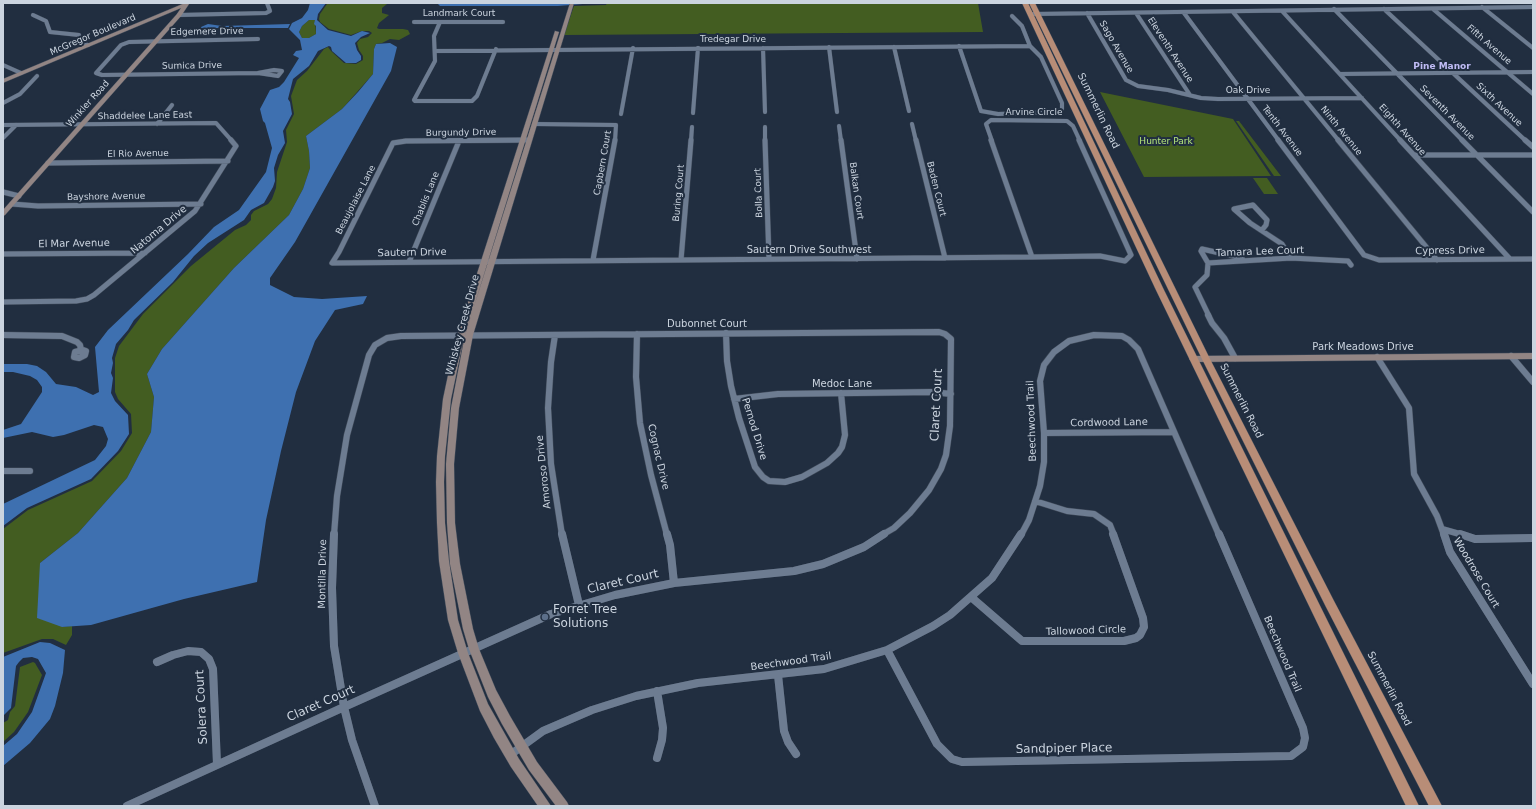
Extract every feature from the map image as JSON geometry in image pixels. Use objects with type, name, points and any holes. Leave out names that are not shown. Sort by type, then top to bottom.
[{"type":"main road","name":"Summerlin Road","points":[[1025,3],[1194,359],[1413,806]]},
{"type":"main road","name":"Summerlin Road","points":[[1032,3],[1206,359],[1330,604],[1436,806]]},
{"type":"street","points":[[179,15],[266,13],[270,11],[267,3]]},
{"type":"street","name":"Winkler Road","points":[[3,214],[179,15],[187,4]]},
{"type":"street","name":"McGregor Boulevard","points":[[3,81],[187,4]]},
{"type":"street","name":"Whiskey Creek Drive","points":[[545,806],[510,755],[484,707],[463,653],[453,620],[444,561],[440,482],[447,399],[465,335],[569,4]]},
{"type":"street","points":[[1482,7],[1533,48]]},
{"type":"street","points":[[1030,14],[1533,7]]},
{"type":"street","name":"Seventh Avenue","points":[[1334,9],[1533,212]]},
{"type":"street","name":"Sixth Avenue","points":[[1384,9],[1533,148]]},
{"type":"street","name":"Fifth Avenue","points":[[1434,9],[1533,94]]},
{"type":"street","name":"Eighth Avenue","points":[[1282,11],[1510,259]]},
{"type":"street","name":"Ninth Avenue","points":[[1233,12],[1437,260]]},
{"type":"street","name":"Sago Avenue","points":[[1087,13],[1124,78],[1129,83],[1134,85]]},
{"type":"street","name":"Eleventh Avenue","points":[[1136,13],[1190,95]]},
{"type":"street","name":"Tenth Avenue","points":[[1184,13],[1356,245],[1368,258]]},
{"type":"street","points":[[33,15],[46,22],[50,32],[79,35],[80,42],[88,46]]},
{"type":"street","points":[[959,46],[981,111],[998,114],[1046,114],[1056,112],[1062,108],[1062,103],[1041,57],[1030,46],[1022,26],[1012,16]]},
{"type":"street","name":"Landmark Court","points":[[414,22],[503,22]]},
{"type":"street","points":[[440,22],[434,36],[435,61],[414,100],[415,101],[472,101],[477,96],[496,49]]},
{"type":"street","name":"Edgemere Drive","points":[[126,74],[102,75],[96,73],[124,43],[156,40],[258,39]]},
{"type":"street","name":"Tredegar Drive","points":[[435,51],[496,49],[1030,46]]},
{"type":"street","points":[[828,47],[837,112]]},
{"type":"street","points":[[894,47],[909,111]]},
{"type":"street","points":[[621,114],[633,48]]},
{"type":"street","points":[[693,112],[698,48]]},
{"type":"street","points":[[763,48],[765,112]]},
{"type":"street","name":"Whiskey Creek Drive","points":[[526,140],[534,124],[555,49]]},
{"type":"street","points":[[3,65],[21,73]]},
{"type":"street","name":"Sumica Drive","points":[[126,74],[258,73],[274,70],[282,71],[278,76],[258,73]]},
{"type":"street","points":[[1340,74],[1533,72]]},
{"type":"street","points":[[3,103],[20,94],[37,76]]},
{"type":"street","name":"Oak Drive","points":[[1134,85],[1212,99],[1362,98]]},
{"type":"street","points":[[157,124],[172,106]]},
{"type":"street","name":"Arvine Circle","points":[[1032,257],[986,124],[991,120],[1062,120],[1071,123],[1128,247],[1130,255],[1125,261]]},
{"type":"street","name":"Shaddelee Lane East","points":[[3,125],[216,123]]},
{"type":"street","name":"Natoma Drive","points":[[3,302],[86,299],[94,295],[192,215],[201,204],[236,146],[216,123]]},
{"type":"street","points":[[3,138],[16,124]]},
{"type":"street","name":"Capbern Court","points":[[534,124],[606,124],[616,125],[617,127],[593,260]]},
{"type":"street","name":"Baden Court","points":[[912,124],[945,258]]},
{"type":"street","name":"Balkan Court","points":[[839,126],[857,258]]},
{"type":"street","name":"Buring Court","points":[[681,260],[692,127]]},
{"type":"street","name":"Bolla Court","points":[[765,127],[769,259]]},
{"type":"street","name":"Burgundy Drive","points":[[394,143],[526,140]]},
{"type":"street","name":"Chablis Lane","points":[[409,262],[459,141]]},
{"type":"street","name":"Beaujolaise Lane","points":[[332,264],[394,143]]},
{"type":"street","points":[[1414,156],[1533,155]]},
{"type":"street","name":"El Rio Avenue","points":[[48,163],[228,161]]},
{"type":"street","points":[[3,192],[19,196]]},
{"type":"street","name":"Bayshore Avenue","points":[[12,204],[38,206],[201,204]]},
{"type":"street","points":[[1262,230],[1266,225],[1267,220],[1253,205],[1234,209],[1250,223],[1282,244],[1291,258]]},
{"type":"street","points":[[1208,263],[1201,251],[1202,249],[1206,248],[1247,260]]},
{"type":"street","name":"El Mar Avenue","points":[[3,254],[145,253]]},
{"type":"street","name":"Sautern Drive Southwest","points":[[488,261],[1100,256],[1125,261]]},
{"type":"street","name":"Tamara Lee Court","points":[[1235,358],[1224,338],[1212,323],[1196,291],[1195,287],[1197,284],[1207,275],[1208,263],[1291,258],[1348,261],[1351,265]]},
{"type":"street","name":"Cypress Drive","points":[[1368,258],[1379,260],[1533,259]]},
{"type":"street","name":"Sautern Drive","points":[[332,264],[488,261]]},
{"type":"street","name":"Dubonnet Court","points":[[377,343],[394,336],[939,332],[945,334]]},
{"type":"street","name":"Pernod Drive","points":[[726,333],[727,361],[734,399],[748,448],[758,472],[769,481],[785,482],[802,477],[827,463],[838,453],[842,447],[844,430],[841,393]]},
{"type":"street","name":"Amoroso Drive","points":[[555,334],[551,362],[548,408],[551,464],[562,531],[579,605]]},
{"type":"street","name":"Cognac Drive","points":[[637,334],[636,377],[640,422],[651,475],[670,545],[674,583]]},
{"type":"street","name":"Claret Court","points":[[127,806],[530,623],[579,605],[615,595],[674,583],[794,571],[823,564],[848,555],[880,538],[919,504],[938,476],[944,462],[949,439],[951,394],[951,339],[945,334]]},
{"type":"street","points":[[3,335],[62,336],[77,342],[80,345],[81,350]]},
{"type":"street","name":"Whiskey Creek Drive","points":[[465,335],[462,368],[455,408],[450,484],[451,523],[455,564],[466,622],[474,649],[492,693],[521,747],[533,766],[563,806]]},
{"type":"street","name":"Beechwood Trail","points":[[510,755],[543,731],[572,717],[636,696],[704,683],[824,669],[887,650],[933,626],[972,597],[992,578],[1014,549],[1024,532],[1040,486],[1044,462],[1044,433],[1040,380],[1042,370],[1047,360],[1054,352],[1069,341],[1087,336],[1101,335],[1122,336],[1134,344],[1303,728],[1305,738],[1303,747]]},
{"type":"street","name":"Montilla Drive","points":[[375,806],[352,740],[344,707],[334,646],[332,614],[333,543],[347,435],[354,404],[369,355],[377,343]]},
{"type":"street","points":[[1511,356],[1533,382]]},
{"type":"street","name":"Park Meadows Drive","points":[[1194,359],[1533,356]]},
{"type":"street","name":"Woodrose Court","points":[[1377,357],[1409,408],[1414,474],[1437,516],[1450,552],[1533,684]]},
{"type":"street","name":"Medoc Lane","points":[[734,399],[778,394],[933,392],[951,394]]},
{"type":"street","name":"Cordwood Lane","points":[[1044,433],[1174,432]]},
{"type":"street","points":[[3,471],[30,471]]},
{"type":"street","name":"Tallowood Circle","points":[[972,597],[1011,634],[1028,642],[1124,641],[1136,638],[1140,635],[1144,627],[1143,618],[1110,526],[1104,519],[1094,514],[1067,511],[1035,501]]},
{"type":"street","points":[[1442,529],[1475,539],[1533,538]]},
{"type":"street","name":"Sandpiper Place","points":[[887,650],[937,744],[952,759],[962,762],[1281,757],[1290,756],[1303,747]]},
{"type":"street","name":"Solera Court","points":[[157,662],[173,655],[188,651],[201,652],[209,659],[213,669],[217,764]]},
{"type":"street","points":[[778,675],[784,731],[796,754]]},
{"type":"street","points":[[657,691],[663,728],[662,740],[657,758]]},
{"type":"green space","points":[[607,3],[978,3],[983,32],[564,35],[574,6],[606,5]]},
{"type":"green space","points":[[327,4],[387,4],[382,8],[382,13],[389,15],[379,23],[377,28],[403,29],[408,30],[410,34],[399,40],[390,39],[376,44],[374,49],[373,74],[342,109],[306,136],[310,168],[303,189],[289,215],[234,268],[162,349],[147,374],[154,397],[151,432],[127,478],[78,533],[40,563],[62,627],[72,626],[72,635],[66,645],[53,639],[42,639],[3,653],[3,529],[28,510],[92,481],[121,451],[132,433],[131,414],[118,399],[115,392],[115,358],[119,346],[143,314],[191,266],[235,230],[246,225],[251,220],[251,215],[254,211],[268,204],[272,199],[276,188],[277,172],[287,142],[286,130],[294,114],[291,96],[297,80],[307,71],[324,49],[328,47],[344,63],[356,64],[363,60],[363,56],[357,43],[360,39],[368,37],[372,33],[369,31],[362,31],[351,35],[329,29],[320,22],[319,19],[320,14]]},
{"type":"green space","points":[[309,20],[315,20],[316,34],[309,38],[302,38],[299,32],[302,26]]},
{"type":"green space","name":"Hunter Park","points":[[1100,92],[1233,119],[1271,176],[1144,177]]},
{"type":"green space","points":[[1236,121],[1239,121],[1281,176],[1274,176]]},
{"type":"green space","points":[[1253,178],[1267,178],[1278,194],[1264,194]]},
{"type":"green space","points":[[33,662],[42,675],[28,712],[14,732],[3,742],[3,723],[8,720],[10,712],[15,706],[20,667]]},
{"type":"water","points":[[310,3],[326,3],[318,14],[317,20],[328,30],[351,36],[362,31],[370,33],[361,37],[355,43],[361,56],[361,60],[356,63],[346,63],[332,51],[331,47],[329,46],[318,51],[309,66],[293,79],[288,99],[292,114],[283,131],[285,143],[278,155],[274,168],[275,181],[264,203],[251,210],[244,220],[208,243],[194,256],[173,282],[134,320],[116,344],[112,358],[113,363],[111,373],[113,378],[111,393],[115,401],[128,415],[129,434],[118,451],[91,479],[27,508],[3,526],[3,504],[95,460],[106,446],[108,439],[103,427],[94,425],[53,437],[32,432],[3,438],[3,430],[21,424],[42,392],[42,387],[37,380],[30,376],[13,372],[3,372],[3,364],[27,364],[37,366],[46,372],[56,384],[76,387],[93,395],[99,392],[95,347],[108,330],[188,254],[214,227],[239,210],[266,172],[272,148],[260,109],[270,90],[279,87],[284,82],[299,58],[293,55],[296,51],[302,50],[300,40],[289,29],[292,23],[302,18],[308,10]],"holes":[[[309,20],[315,20],[314,24],[316,26],[316,34],[309,38],[302,38],[299,32],[302,26]]]},
{"type":"water","points":[[356,3],[595,3],[558,6],[440,6],[438,4]]},
{"type":"water","points":[[208,24],[222,26],[290,24],[288,28],[201,28]]},
{"type":"water","points":[[390,43],[397,47],[391,71],[295,242],[270,278],[270,285],[294,297],[322,299],[367,296],[363,304],[335,310],[315,341],[296,392],[281,451],[266,520],[257,582],[184,599],[91,625],[62,627],[37,618],[40,563],[78,533],[127,478],[151,432],[154,397],[147,374],[162,349],[234,268],[289,215],[303,189],[310,168],[306,136],[342,109],[373,74],[374,49],[376,44]]},
{"type":"water","points":[[40,642],[50,643],[65,650],[63,673],[55,706],[50,719],[30,743],[3,766],[3,746],[17,734],[32,712],[46,673],[38,659],[32,657],[23,658],[19,662],[16,666],[11,708],[3,716],[3,657]]},
{"type":"place","name":"Forret Tree Solutions","points":[[545,617]]},
{"type":"district","name":"Pine Manor","points":[[1442,67]]}]
